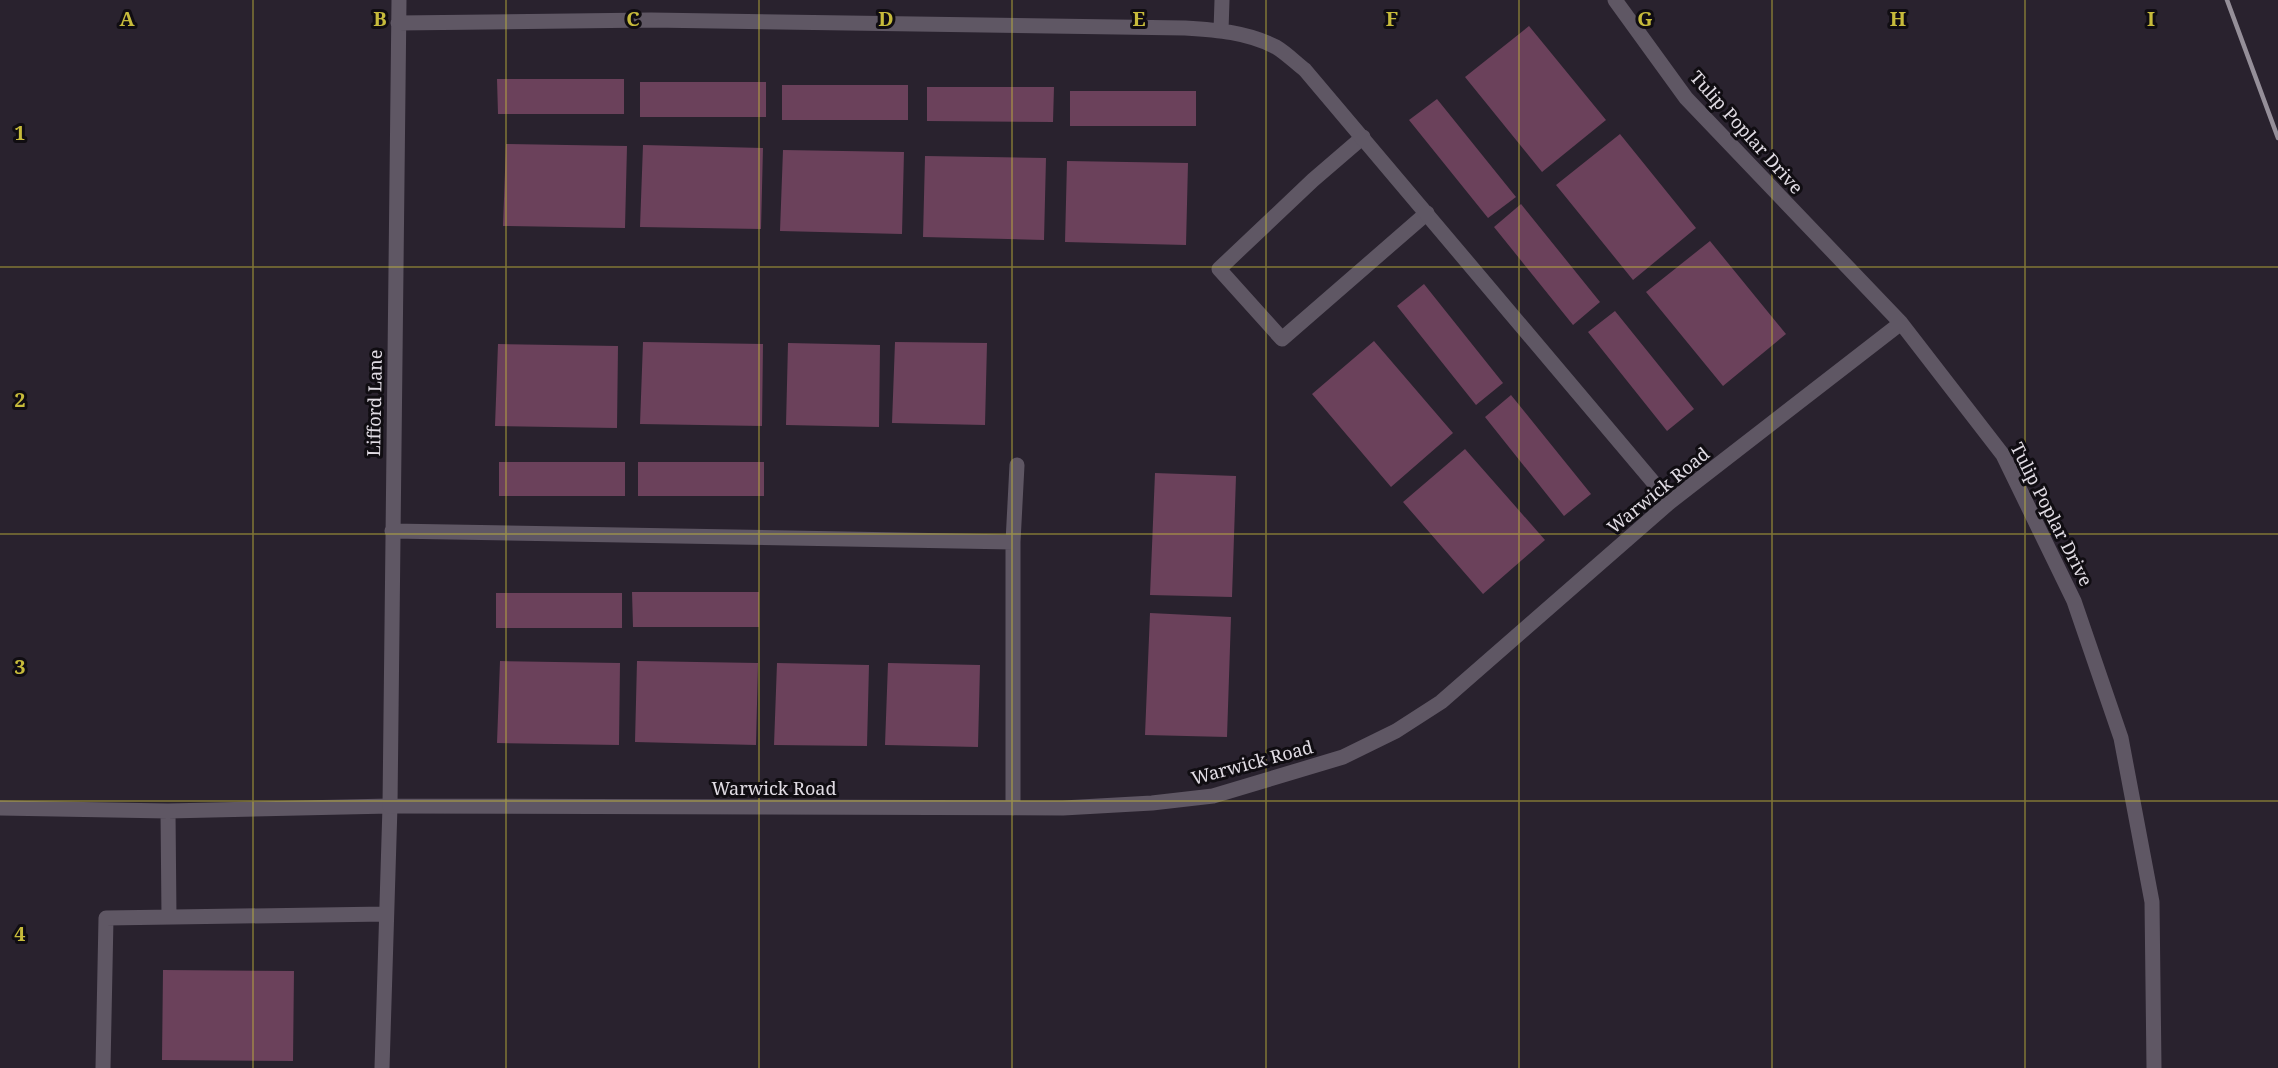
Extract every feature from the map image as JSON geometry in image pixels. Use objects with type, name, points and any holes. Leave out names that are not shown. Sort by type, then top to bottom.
[{"type":"street","name":"Lifford Lane","points":[[382,1068],[390,806],[399,0]]},
{"type":"street","points":[[1221,31],[1222,0]]},
{"type":"street","name":"Tulip Poplar Drive","points":[[1615,0],[1686,98],[1901,323],[2003,455],[2073,601],[2121,738],[2152,902],[2154,1068]]},
{"type":"street","points":[[398,22],[651,20],[1185,28],[1249,36],[1278,48],[1305,70],[1670,502]]},
{"type":"street","points":[[1363,137],[1313,180],[1219,269],[1282,339],[1427,213]]},
{"type":"street","name":"Warwick Road","points":[[0,808],[168,811],[390,806],[1063,808],[1152,803],[1213,796],[1343,757],[1396,730],[1441,702],[1670,502],[1901,323]]},
{"type":"street","points":[[1013,808],[1013,542],[1017,465]]},
{"type":"street","points":[[392,531],[1013,542]]},
{"type":"street","points":[[168,811],[169,917]]},
{"type":"street","points":[[103,1068],[105,918],[386,914]]},
{"type":"building","points":[[1529,26],[1606,120],[1542,172],[1465,77]]},
{"type":"building","points":[[497,79],[624,79],[624,114],[498,114]]},
{"type":"building","points":[[640,82],[766,82],[766,117],[640,117]]},
{"type":"building","points":[[782,85],[908,85],[908,120],[782,120]]},
{"type":"building","points":[[927,87],[1054,87],[1053,122],[927,121]]},
{"type":"building","points":[[1070,91],[1196,91],[1196,126],[1070,126]]},
{"type":"building","points":[[1437,99],[1516,197],[1488,218],[1409,120]]},
{"type":"building","points":[[1620,134],[1696,228],[1633,280],[1556,185]]},
{"type":"building","points":[[506,144],[627,146],[625,228],[503,226]]},
{"type":"building","points":[[643,145],[763,148],[761,229],[640,227]]},
{"type":"building","points":[[783,150],[904,152],[902,234],[780,231]]},
{"type":"building","points":[[925,156],[1046,158],[1044,240],[923,237]]},
{"type":"building","points":[[1067,161],[1188,163],[1186,245],[1065,242]]},
{"type":"building","points":[[1521,204],[1600,302],[1573,325],[1494,227]]},
{"type":"building","points":[[1710,241],[1786,334],[1723,386],[1646,292]]},
{"type":"building","points":[[1424,284],[1503,383],[1476,405],[1397,306]]},
{"type":"building","points":[[1615,311],[1694,409],[1667,431],[1588,332]]},
{"type":"building","points":[[1374,341],[1453,433],[1391,487],[1312,394]]},
{"type":"building","points":[[643,342],[763,344],[762,426],[640,424]]},
{"type":"building","points":[[895,342],[987,343],[985,425],[892,423]]},
{"type":"building","points":[[788,343],[880,345],[879,427],[786,425]]},
{"type":"building","points":[[498,344],[618,346],[617,428],[495,426]]},
{"type":"building","points":[[1511,395],[1591,494],[1564,516],[1485,417]]},
{"type":"building","points":[[1465,449],[1545,540],[1483,594],[1403,502]]},
{"type":"building","points":[[499,462],[625,462],[625,496],[499,496]]},
{"type":"building","points":[[638,462],[764,462],[764,496],[638,496]]},
{"type":"building","points":[[1155,473],[1236,476],[1232,597],[1150,595]]},
{"type":"building","points":[[632,592],[759,592],[759,627],[633,627]]},
{"type":"building","points":[[496,593],[622,593],[622,628],[496,628]]},
{"type":"building","points":[[1150,613],[1231,617],[1227,737],[1145,735]]},
{"type":"building","points":[[500,661],[620,663],[619,745],[497,743]]},
{"type":"building","points":[[637,661],[758,663],[756,745],[635,742]]},
{"type":"building","points":[[777,663],[869,665],[867,746],[774,745]]},
{"type":"building","points":[[888,663],[980,665],[978,747],[885,745]]},
{"type":"building","points":[[163,970],[294,971],[293,1061],[162,1060]]},
{"type":"railway","points":[[2227,0],[2278,138]]}]
